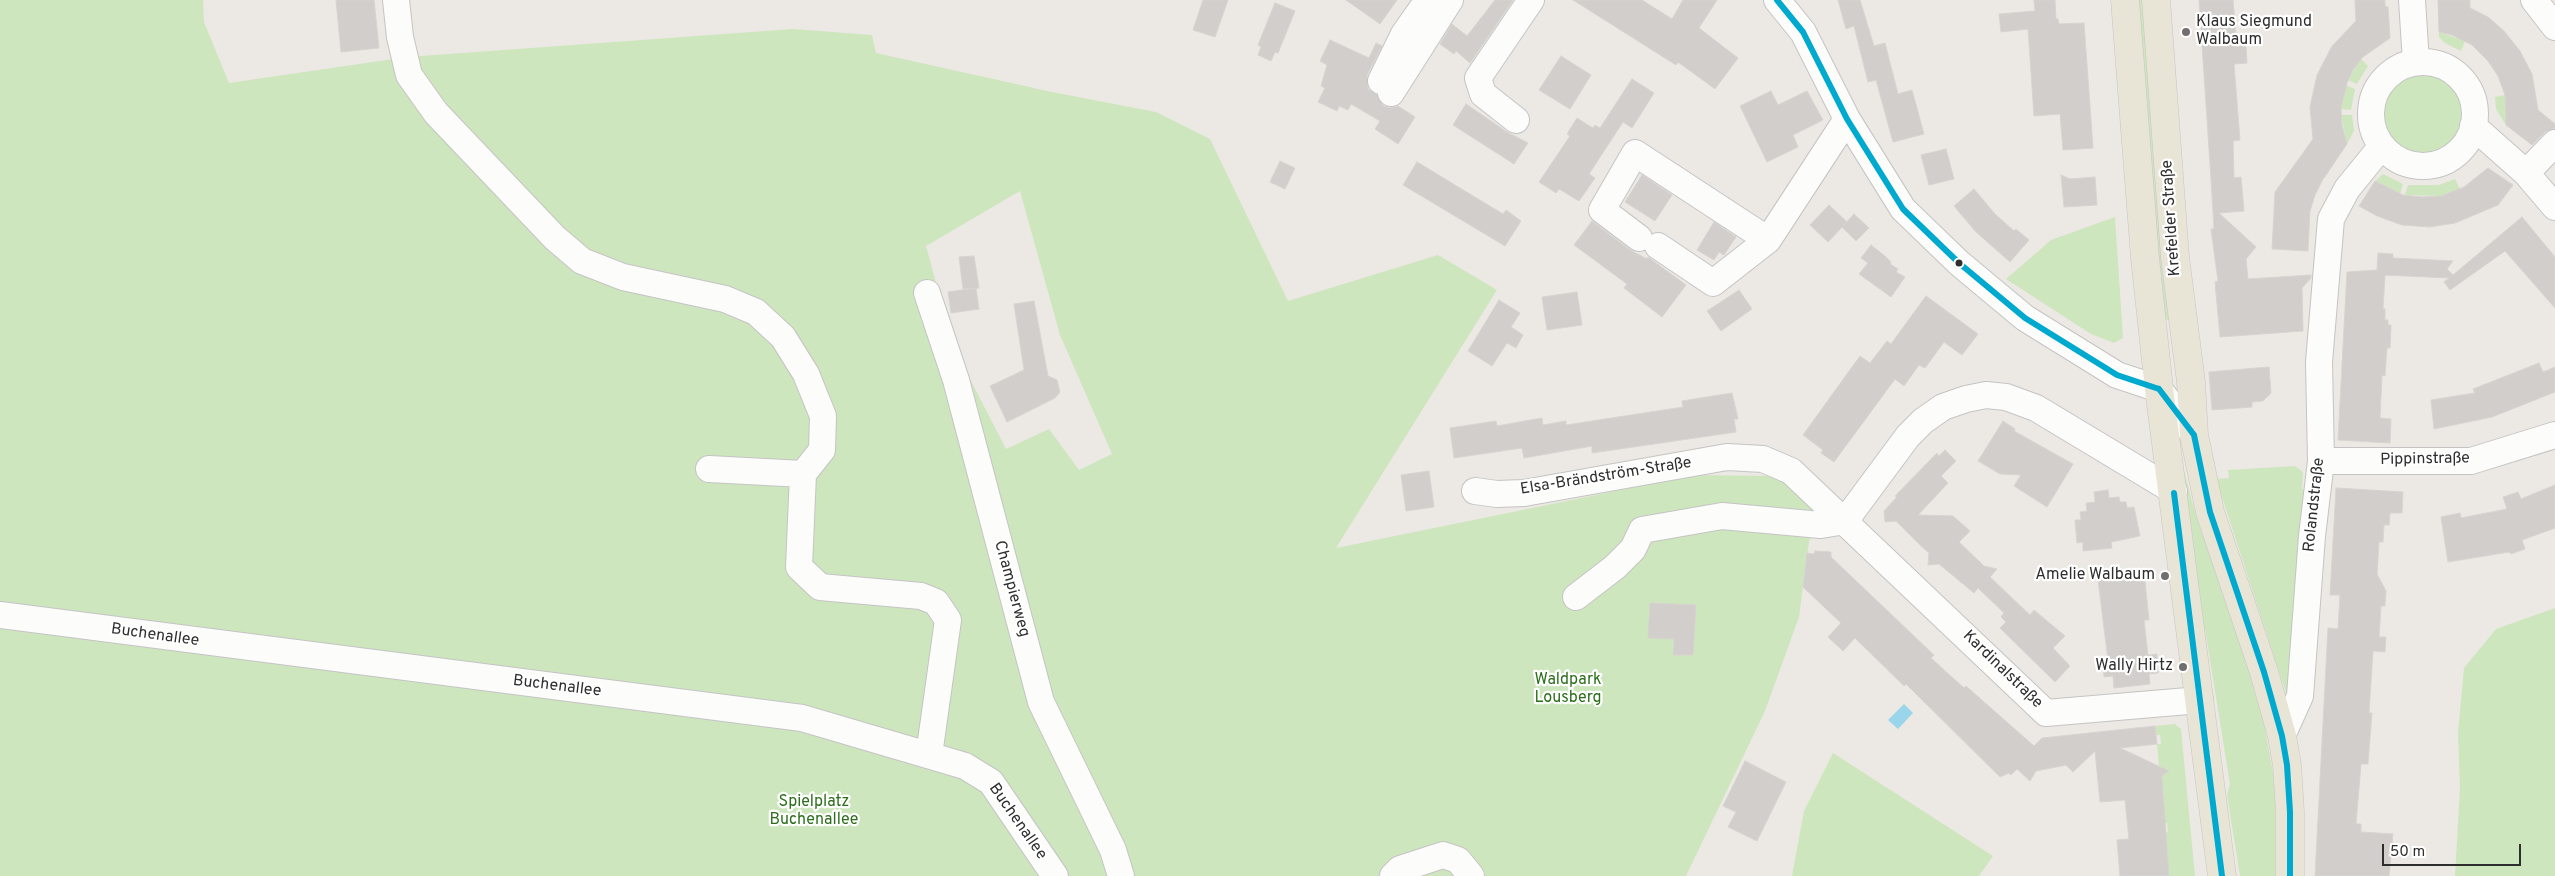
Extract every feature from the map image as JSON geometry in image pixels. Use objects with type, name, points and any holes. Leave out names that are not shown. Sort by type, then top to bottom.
[{"type":"main road","name":"Krefelder Straße","points":[[2125,0],[2144,248],[2159,389],[2174,491],[2222,876]]},
{"type":"main road","name":"Krefelder Straße","points":[[2156,0],[2175,257],[2182,326],[2191,382],[2194,435],[2210,512],[2264,672],[2282,736]]},
{"type":"main road","points":[[2282,736],[2287,765],[2290,812],[2290,876]]},
{"type":"street","points":[[396,0],[400,37],[409,75],[436,113],[555,238],[582,261],[623,277],[726,299],[756,312],[783,338],[806,374],[823,416],[822,450],[803,474],[799,566],[820,587],[921,596],[936,602],[948,620],[929,754]]},
{"type":"street","points":[[1428,0],[1404,34],[1386,87],[1450,0]]},
{"type":"street","points":[[1516,120],[1483,94],[1478,78],[1530,0]]},
{"type":"street","points":[[1777,0],[1803,32],[1848,119],[1903,209],[1959,263],[2015,311],[2117,375],[2159,389]]},
{"type":"street","points":[[2412,0],[2416,62]]},
{"type":"street","points":[[2534,0],[2555,27]]},
{"type":"street","points":[[2416,62],[2444,67],[2456,74],[2466,85],[2472,97],[2475,111],[2474,126],[2468,141],[2457,154],[2442,163],[2426,166],[2401,161],[2394,158],[2382,147],[2374,133],[2370,118],[2372,102],[2378,88],[2388,76],[2401,67],[2416,62]]},
{"type":"street","points":[[1768,240],[1635,153],[1602,210],[1713,283],[1768,240],[1848,119]]},
{"type":"street","points":[[2474,126],[2526,173],[2555,208]]},
{"type":"street","points":[[2526,173],[2555,143]]},
{"type":"street","name":"Rolandstraße","points":[[2282,736],[2300,696],[2312,536],[2321,461],[2319,362],[2331,219],[2347,189],[2364,166],[2382,147]]},
{"type":"street","name":"Champierweg","points":[[926,293],[956,380],[1041,702],[1113,850],[1121,876]]},
{"type":"street","name":"Krefelder Straße","points":[[2159,389],[2194,435]]},
{"type":"street","points":[[1576,597],[1615,567],[1633,550],[1642,530],[1722,516],[1820,525],[1845,521],[1908,436],[1923,421],[1943,407],[1966,399],[1986,395],[2006,397],[2036,408],[2174,491]]},
{"type":"street","name":"Pippinstraße","points":[[2321,461],[2471,461],[2555,435]]},
{"type":"street","name":"Elsa-Brändström-Straße","points":[[1475,490],[1497,494],[1524,493],[1727,457],[1763,459],[1791,471],[1845,521]]},
{"type":"street","points":[[709,469],[803,474]]},
{"type":"street","name":"Kardinalstraße","points":[[1845,521],[2046,713],[2200,700]]},
{"type":"street","name":"Buchenallee","points":[[0,616],[802,718],[965,766],[991,782],[1055,876]]},
{"type":"street","points":[[1394,876],[1400,869],[1444,855],[1458,860],[1471,876]]},
{"type":"green space","points":[[0,0],[203,0],[204,22],[229,83],[407,57],[793,29],[872,35],[876,53],[1052,92],[1156,112],[1210,139],[1288,301],[1438,255],[1497,290],[1336,548],[1694,475],[1776,476],[1823,511],[1809,541],[1799,617],[1765,711],[1686,876],[0,876]],"holes":[[[1020,191],[1060,335],[1112,454],[1079,470],[1049,429],[1006,449],[954,348],[926,246]]]},
{"type":"green space","points":[[2134,0],[2147,0],[2170,320],[2161,320]]},
{"type":"green space","points":[[2439,32],[2465,41],[2461,51],[2445,43],[2439,37]]},
{"type":"green space","points":[[2361,59],[2368,66],[2357,84],[2348,80]]},
{"type":"green space","points":[[2422,69],[2439,72],[2453,82],[2463,96],[2466,113],[2463,130],[2453,144],[2439,154],[2422,157],[2405,154],[2391,144],[2381,130],[2378,113],[2381,96],[2391,82],[2405,72]]},
{"type":"green space","points":[[2346,85],[2355,89],[2351,110],[2341,109]]},
{"type":"green space","points":[[2505,95],[2506,125],[2496,109],[2495,97]]},
{"type":"green space","points":[[2341,115],[2352,115],[2354,131],[2347,144]]},
{"type":"green space","points":[[2383,174],[2403,184],[2400,194],[2375,181]]},
{"type":"green space","points":[[2455,179],[2460,189],[2441,196],[2405,195],[2408,185],[2439,185]]},
{"type":"green space","points":[[2115,217],[2123,338],[2114,343],[2091,334],[2006,279],[2051,240]]},
{"type":"green space","points":[[2182,463],[2196,516],[2244,654],[2264,723],[2278,800],[2280,876],[2240,876],[2227,795],[2230,784],[2205,629],[2200,626]]},
{"type":"green space","points":[[2295,466],[2303,472],[2302,489],[2309,491],[2290,695],[2286,693],[2216,479],[2229,478],[2228,470]]},
{"type":"green space","points":[[2555,608],[2555,876],[2455,876],[2460,789],[2458,733],[2464,668],[2496,629]]},
{"type":"green space","points":[[2175,724],[2181,729],[2195,876],[2169,876],[2165,835],[2168,831],[2167,823],[2164,823],[2164,791],[2161,791],[2163,768],[2159,766],[2157,744],[2161,744],[2160,735],[2156,735],[2155,726]]},
{"type":"green space","points":[[1833,753],[1993,856],[1979,876],[1792,876],[1804,811]]},
{"type":"water","points":[[1904,704],[1913,713],[1898,729],[1888,720]]},
{"type":"building","points":[[336,0],[374,0],[379,48],[341,52]]},
{"type":"building","points":[[1203,0],[1228,0],[1215,37],[1193,30]]},
{"type":"building","points":[[1346,0],[1397,0],[1380,24]]},
{"type":"building","points":[[1495,0],[1513,0],[1470,63],[1456,51],[1454,54],[1440,44],[1452,24],[1467,36]]},
{"type":"building","points":[[1573,0],[1642,0],[1672,19],[1683,0],[1717,0],[1699,28],[1738,58],[1715,89],[1678,62],[1676,65]]},
{"type":"building","points":[[1838,0],[1860,0],[1874,46],[1885,43],[1898,94],[1912,90],[1924,134],[1893,142],[1876,80],[1868,82],[1854,26],[1846,29]]},
{"type":"building","points":[[2034,0],[2055,0],[2056,19],[2058,19],[2059,24],[2084,23],[2093,148],[2063,150],[2060,114],[2034,116],[2028,29],[2001,32],[1999,14],[2035,11]]},
{"type":"building","points":[[2199,0],[2233,0],[2237,46],[2246,46],[2247,63],[2234,64],[2240,140],[2233,141],[2234,178],[2241,177],[2244,211],[2219,213],[2256,247],[2246,259],[2248,279],[2311,275],[2311,278],[2302,288],[2303,331],[2220,337],[2215,282],[2218,281],[2211,229],[2214,229]]},
{"type":"building","points":[[2355,0],[2385,0],[2385,6],[2388,7],[2390,38],[2363,57],[2353,70],[2347,83],[2341,109],[2342,125],[2347,144],[2322,181],[2315,195],[2310,211],[2308,251],[2272,249],[2275,192],[2313,139],[2310,107],[2317,75],[2332,46],[2356,21]]},
{"type":"building","points":[[2438,0],[2470,0],[2470,8],[2488,17],[2504,31],[2520,51],[2532,74],[2538,110],[2555,124],[2555,128],[2545,132],[2532,145],[2506,125],[2505,95],[2498,76],[2488,61],[2472,45],[2452,35],[2439,32]]},
{"type":"building","points":[[1275,3],[1295,11],[1278,53],[1275,52],[1271,61],[1258,55],[1261,47],[1258,45]]},
{"type":"building","points":[[1330,40],[1369,58],[1376,43],[1382,46],[1367,75],[1368,89],[1377,95],[1383,106],[1391,108],[1398,106],[1415,117],[1398,144],[1375,129],[1380,121],[1351,104],[1348,110],[1339,106],[1337,111],[1318,102],[1325,88],[1321,86],[1327,65],[1320,61]]},
{"type":"building","points":[[1561,56],[1591,75],[1570,109],[1539,90]]},
{"type":"building","points":[[1632,79],[1654,93],[1632,128],[1623,122],[1589,174],[1595,178],[1579,201],[1559,189],[1556,193],[1539,182],[1570,136],[1567,134],[1577,118],[1593,128],[1595,125],[1600,128]]},
{"type":"building","points":[[1771,91],[1778,105],[1807,91],[1823,120],[1793,135],[1798,147],[1767,162],[1740,106]]},
{"type":"building","points":[[1466,104],[1507,132],[1528,143],[1514,164],[1453,125]]},
{"type":"building","points":[[1946,149],[1954,179],[1929,185],[1921,155]]},
{"type":"building","points":[[1280,161],[1295,168],[1285,189],[1270,182]]},
{"type":"building","points":[[1417,162],[1503,214],[1506,210],[1521,221],[1505,246],[1403,185]]},
{"type":"building","points":[[2488,168],[2513,185],[2498,205],[2455,223],[2430,227],[2402,225],[2377,216],[2359,206],[2375,181],[2403,195],[2441,196],[2464,187]]},
{"type":"building","points":[[1642,175],[1672,195],[1655,221],[1625,202]]},
{"type":"building","points":[[2061,175],[2070,179],[2095,177],[2097,205],[2064,207]]},
{"type":"building","points":[[1974,189],[1995,214],[2014,231],[2016,229],[2029,240],[2010,262],[1976,232],[1954,206]]},
{"type":"building","points":[[1829,205],[1847,222],[1828,242],[1810,225]]},
{"type":"building","points":[[1854,214],[1869,228],[1856,241],[1842,227]]},
{"type":"building","points":[[2522,217],[2555,257],[2555,308],[2505,251],[2450,290],[2444,282],[2449,278],[2385,275],[2383,309],[2385,309],[2385,320],[2388,320],[2388,325],[2391,325],[2390,348],[2387,348],[2385,376],[2382,375],[2380,418],[2391,419],[2390,443],[2338,440],[2347,272],[2377,270],[2378,253],[2393,254],[2393,258],[2453,261],[2447,269],[2453,275]]},
{"type":"building","points":[[1592,221],[1630,250],[1647,259],[1648,257],[1686,285],[1662,317],[1624,288],[1627,284],[1574,245]]},
{"type":"building","points":[[1714,222],[1736,237],[1724,255],[1719,252],[1714,260],[1697,250]]},
{"type":"building","points":[[1871,245],[1891,262],[1890,264],[1898,269],[1896,272],[1905,277],[1891,297],[1859,274],[1868,263],[1861,258]]},
{"type":"building","points":[[974,256],[979,288],[963,289],[959,257]]},
{"type":"building","points":[[976,288],[979,309],[951,313],[948,292]]},
{"type":"building","points":[[1739,290],[1752,309],[1721,331],[1707,311]]},
{"type":"building","points":[[1577,292],[1582,325],[1547,330],[1542,297]]},
{"type":"building","points":[[1926,296],[1978,334],[1962,355],[1944,342],[1925,368],[1919,365],[1904,386],[1895,379],[1834,462],[1821,453],[1823,450],[1803,435],[1860,356],[1870,363],[1887,341],[1891,344]]},
{"type":"building","points":[[1499,300],[1520,313],[1511,327],[1523,335],[1516,348],[1507,343],[1492,366],[1468,351]]},
{"type":"building","points":[[1034,301],[1048,376],[1057,380],[1060,392],[1055,398],[1007,422],[990,386],[1024,370],[1014,304]]},
{"type":"building","points":[[2539,363],[2543,372],[2555,367],[2555,392],[2492,417],[2434,429],[2431,400],[2475,393],[2473,389]]},
{"type":"building","points":[[2269,367],[2271,393],[2263,401],[2252,402],[2252,407],[2212,410],[2209,372]]},
{"type":"building","points":[[1732,393],[1738,419],[1734,419],[1736,432],[1592,453],[1592,446],[1524,458],[1522,448],[1454,458],[1450,428],[1496,421],[1497,426],[1542,418],[1543,425],[1566,421],[1566,425],[1683,407],[1682,401]]},
{"type":"building","points":[[2003,421],[2015,429],[2014,431],[2073,464],[2047,507],[2014,486],[2021,475],[2000,474],[1978,461]]},
{"type":"building","points":[[1945,450],[1956,461],[1941,476],[1948,483],[1918,515],[1953,516],[1970,531],[1959,542],[1984,566],[1997,569],[1990,577],[2030,615],[2034,610],[2065,636],[2053,648],[2070,666],[2055,682],[2000,628],[2006,622],[2001,617],[2004,613],[1978,588],[1974,593],[1939,564],[1928,565],[1929,553],[1896,521],[1885,522],[1884,511],[1897,497],[1895,496],[1937,453],[1939,456]]},
{"type":"building","points":[[1429,471],[1434,507],[1406,511],[1401,475]]},
{"type":"building","points":[[2555,485],[2555,528],[2522,540],[2525,549],[2511,554],[2509,552],[2448,562],[2441,517],[2460,513],[2461,518],[2507,509],[2503,497],[2518,492],[2521,499]]},
{"type":"building","points":[[2336,488],[2403,492],[2402,513],[2390,513],[2389,525],[2384,525],[2383,542],[2379,542],[2377,574],[2386,591],[2385,606],[2381,606],[2379,637],[2386,637],[2385,652],[2373,651],[2369,713],[2372,713],[2368,764],[2361,764],[2356,824],[2361,824],[2361,832],[2393,834],[2389,876],[2315,876],[2328,628],[2338,629],[2340,595],[2330,595]]},
{"type":"building","points":[[2108,490],[2109,498],[2119,497],[2120,502],[2126,502],[2127,508],[2134,507],[2140,536],[2111,542],[2112,548],[2083,551],[2083,542],[2077,543],[2075,520],[2081,520],[2080,512],[2087,511],[2086,503],[2095,502],[2094,492]]},
{"type":"building","points":[[1815,551],[1831,552],[1831,557],[1934,655],[1931,658],[2034,746],[2042,738],[2155,726],[2157,744],[2120,748],[2169,771],[2162,776],[2169,876],[2120,876],[2117,840],[2129,839],[2125,800],[2100,802],[2095,751],[2073,772],[2066,765],[2036,771],[2030,781],[2017,769],[2011,775],[2009,773],[2000,777],[1906,684],[1904,686],[1855,638],[1843,651],[1828,637],[1841,623],[1803,587],[1807,553],[1814,554]]},
{"type":"building","points":[[2144,572],[2149,620],[2144,620],[2148,655],[2157,654],[2158,673],[2149,674],[2150,684],[2114,688],[2113,676],[2104,677],[2103,661],[2108,660],[2098,580],[2112,579],[2116,575]]},
{"type":"building","points":[[1650,603],[1696,605],[1693,655],[1673,655],[1674,639],[1648,638]]},
{"type":"building","points":[[1745,761],[1786,782],[1757,841],[1728,827],[1736,812],[1723,806]]},
{"type":"transit line","points":[[1777,0],[1803,32],[1847,119],[1903,209],[1959,263],[2025,318],[2117,375],[2159,389]]},
{"type":"transit line","points":[[2159,389],[2194,435],[2210,512],[2264,672],[2282,736],[2287,765],[2290,812],[2290,876]]},
{"type":"transit line","points":[[2174,493],[2222,876]]},
{"type":"place","name":"Klaus Siegmund Walbaum","points":[[2186,32]]},
{"type":"place","name":"Amelie Walbaum","points":[[2165,576]]},
{"type":"place","name":"Wally Hirtz","points":[[2183,667]]},
{"type":"park label","name":"Waldpark Lousberg","points":[[1568,690]]},
{"type":"park label","name":"Spielplatz Buchenallee","points":[[814,812]]}]
